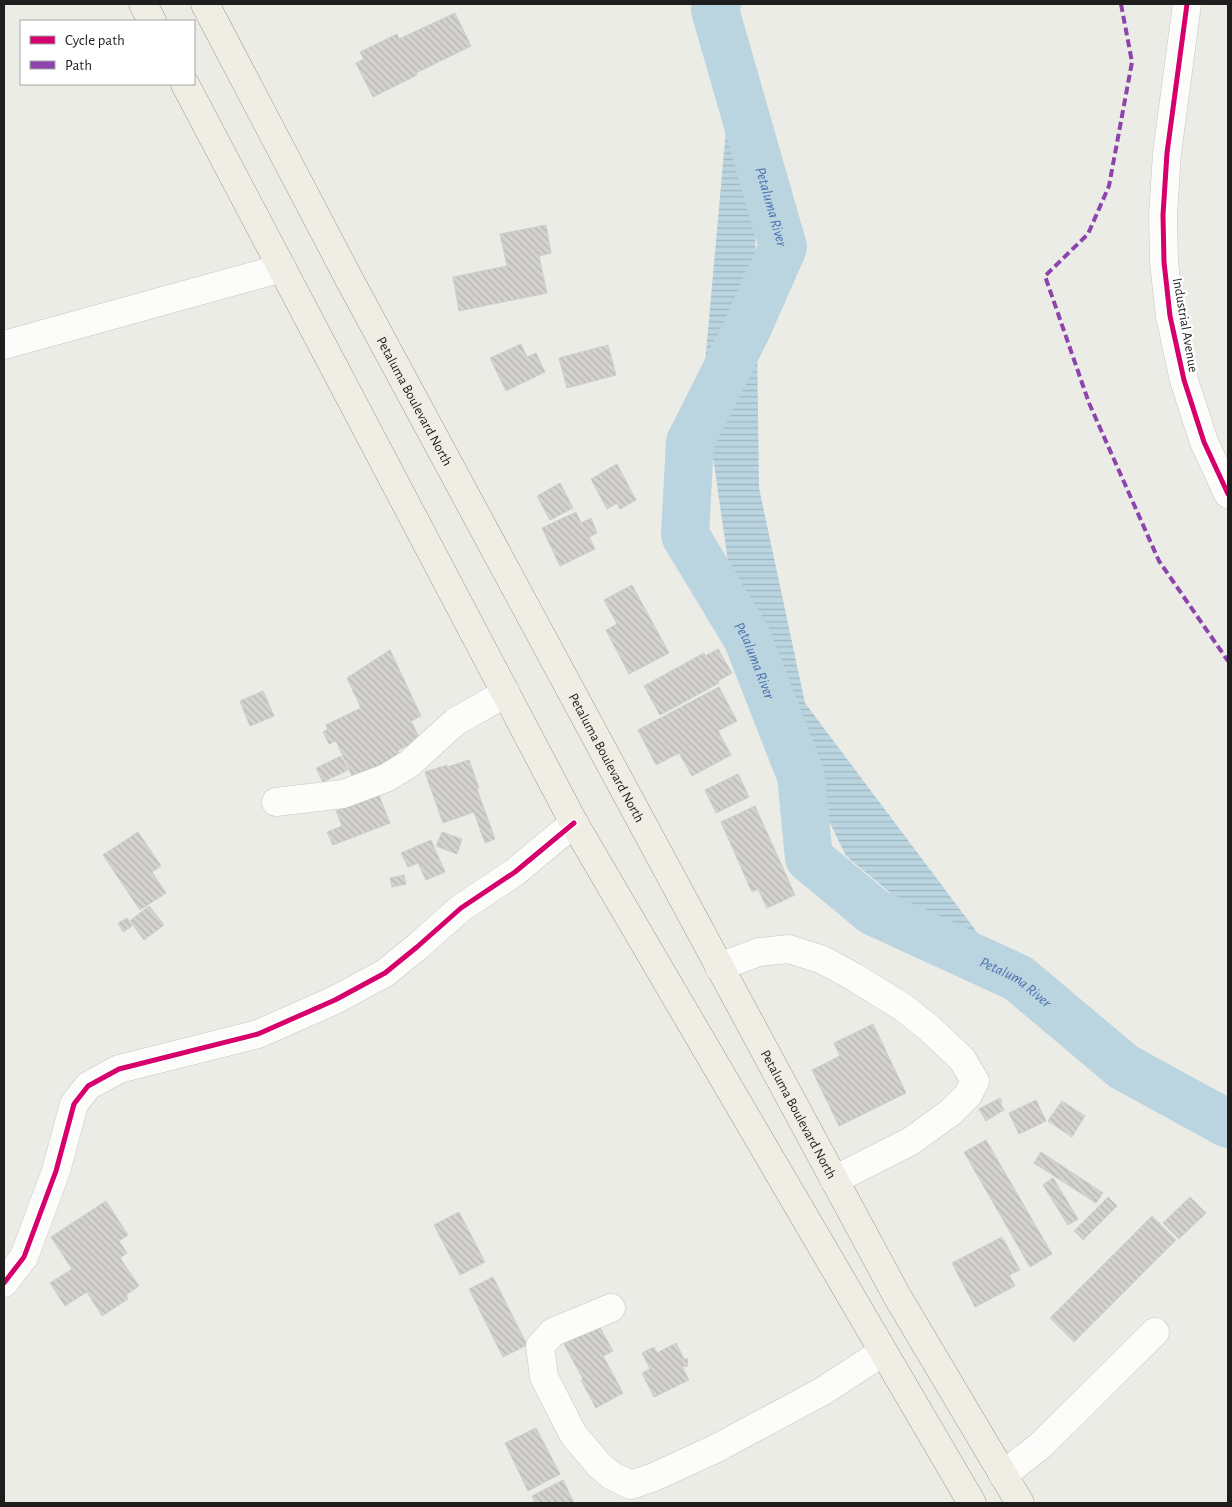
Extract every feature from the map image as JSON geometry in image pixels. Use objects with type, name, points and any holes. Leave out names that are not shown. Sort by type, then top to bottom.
[{"type":"main road","points":[[143,4],[151,20]]},
{"type":"main road","name":"Petaluma Boulevard North","points":[[205,4],[362,303],[896,1296],[1020,1503]]},
{"type":"main road","points":[[186,85],[574,823],[972,1503]]},
{"type":"street","name":"Industrial Avenue","points":[[1187,4],[1167,153],[1164,262],[1170,316],[1184,380],[1204,442],[1228,494]]},
{"type":"street","points":[[4,345],[282,268]]},
{"type":"street","points":[[276,802],[343,794],[386,778],[409,764],[455,722],[506,693]]},
{"type":"street","points":[[4,1283],[24,1257],[56,1171],[74,1104],[88,1086],[119,1069],[258,1034],[335,1000],[385,973],[461,908],[515,872],[574,823]]},
{"type":"street","points":[[719,967],[759,952],[789,949],[824,960],[904,1008],[929,1028],[962,1059],[975,1081],[968,1095],[951,1112],[910,1141],[834,1180]]},
{"type":"street","points":[[611,1308],[553,1332],[540,1346],[544,1377],[573,1434],[599,1465],[612,1476],[631,1485],[654,1477],[717,1448],[823,1391],[883,1352]]},
{"type":"street","points":[[1003,1475],[1041,1445],[1155,1332]]},
{"type":"water","points":[[700,4],[724,4],[748,62],[756,260],[759,488],[805,703],[995,956],[1156,1068],[1228,1108],[1228,1122],[1028,1007],[846,856],[738,633],[703,386],[729,96]]},
{"type":"building","points":[[455,13],[471,46],[373,97],[356,63],[364,59],[360,52],[397,34],[399,39]]},
{"type":"building","points":[[546,225],[551,253],[539,256],[547,293],[459,311],[453,277],[507,266],[500,234]]},
{"type":"building","points":[[521,344],[527,357],[536,353],[545,372],[506,391],[490,358]]},
{"type":"building","points":[[608,345],[616,375],[567,388],[559,358]]},
{"type":"building","points":[[617,464],[636,500],[620,509],[617,503],[607,509],[591,479]]},
{"type":"building","points":[[560,483],[573,508],[550,520],[537,496]]},
{"type":"building","points":[[576,512],[581,523],[591,518],[597,533],[589,537],[595,549],[560,566],[542,528]]},
{"type":"building","points":[[632,585],[669,653],[629,674],[606,630],[617,624],[604,600]]},
{"type":"building","points":[[718,649],[732,673],[718,681],[719,683],[660,715],[644,686],[704,653],[705,656]]},
{"type":"building","points":[[390,650],[421,716],[411,721],[420,739],[398,750],[402,760],[355,782],[336,741],[329,744],[323,732],[328,729],[326,725],[361,708],[347,678]]},
{"type":"building","points":[[719,687],[737,721],[718,731],[731,755],[692,776],[679,753],[656,765],[638,730]]},
{"type":"building","points":[[263,691],[274,716],[250,726],[240,701]]},
{"type":"building","points":[[341,756],[348,770],[323,782],[316,768]]},
{"type":"building","points":[[469,760],[495,839],[485,843],[474,812],[443,823],[425,772]]},
{"type":"building","points":[[738,774],[749,797],[716,813],[705,790]]},
{"type":"building","points":[[378,793],[390,823],[333,845],[327,832],[342,826],[336,811]]},
{"type":"building","points":[[755,806],[795,895],[767,908],[758,889],[752,892],[721,822]]},
{"type":"building","points":[[138,832],[161,866],[152,872],[166,893],[140,910],[103,855]]},
{"type":"building","points":[[442,832],[462,839],[457,854],[436,846]]},
{"type":"building","points":[[431,840],[445,872],[426,880],[418,863],[408,867],[401,853]]},
{"type":"building","points":[[404,875],[406,884],[392,887],[390,878]]},
{"type":"building","points":[[149,906],[164,925],[144,940],[130,921]]},
{"type":"building","points":[[127,918],[132,926],[123,932],[118,923]]},
{"type":"building","points":[[873,1024],[906,1093],[839,1126],[812,1070],[840,1056],[834,1043]]},
{"type":"building","points":[[1000,1098],[1002,1102],[1000,1103],[1004,1110],[986,1121],[979,1109]]},
{"type":"building","points":[[1036,1100],[1046,1121],[1019,1134],[1009,1113]]},
{"type":"building","points":[[1062,1101],[1085,1116],[1072,1137],[1048,1121]]},
{"type":"building","points":[[986,1140],[1052,1254],[1030,1267],[964,1152]]},
{"type":"building","points":[[1041,1152],[1103,1193],[1096,1203],[1034,1163]]},
{"type":"building","points":[[1053,1178],[1078,1219],[1068,1225],[1043,1185]]},
{"type":"building","points":[[1108,1197],[1117,1206],[1083,1240],[1074,1231]]},
{"type":"building","points":[[1190,1197],[1206,1213],[1179,1239],[1163,1223]]},
{"type":"building","points":[[106,1201],[128,1235],[119,1241],[127,1253],[120,1258],[139,1286],[126,1295],[128,1299],[102,1316],[87,1292],[65,1306],[50,1283],[72,1269],[51,1237]]},
{"type":"building","points":[[459,1212],[485,1262],[460,1275],[434,1225]]},
{"type":"building","points":[[1152,1216],[1176,1240],[1074,1342],[1050,1318]]},
{"type":"building","points":[[1002,1237],[1020,1270],[1009,1275],[1015,1286],[975,1307],[952,1263]]},
{"type":"building","points":[[493,1277],[527,1345],[503,1357],[469,1289]]},
{"type":"building","points":[[599,1326],[613,1351],[603,1356],[623,1393],[596,1408],[564,1344]]},
{"type":"building","points":[[676,1343],[684,1359],[688,1359],[687,1367],[682,1366],[689,1380],[654,1397],[642,1373],[650,1369],[642,1353],[654,1347],[657,1353]]},
{"type":"building","points":[[536,1428],[560,1474],[528,1491],[505,1443]]},
{"type":"building","points":[[563,1480],[574,1503],[535,1503],[532,1496]]},
{"type":"waterway","name":"Petaluma River","points":[[717,4],[715,10],[783,247],[746,331],[690,442],[685,535],[747,638],[801,776],[809,858],[874,912],[1018,978],[1124,1067],[1228,1124]]},
{"type":"marked path","points":[[1121,4],[1132,62],[1109,186],[1088,234],[1045,276],[1089,403],[1159,561],[1228,661]]},
{"type":"cycle path","points":[[1187,4],[1167,153],[1163,215],[1164,262],[1170,316],[1184,380],[1204,442],[1228,494]]},
{"type":"cycle path","points":[[4,1283],[24,1257],[56,1171],[74,1104],[88,1086],[119,1069],[258,1034],[335,1000],[385,973],[461,908],[515,872],[574,823]]}]
